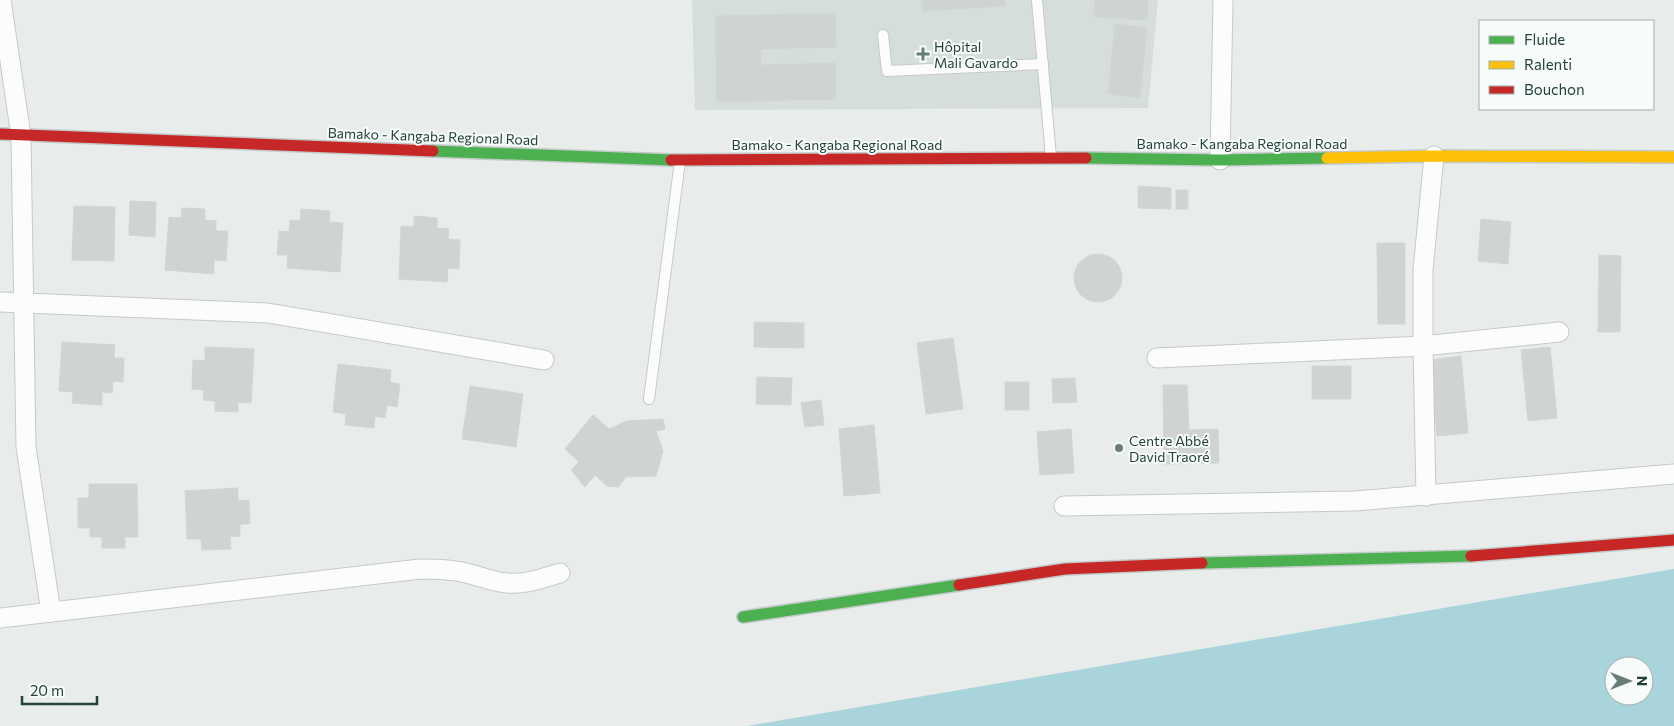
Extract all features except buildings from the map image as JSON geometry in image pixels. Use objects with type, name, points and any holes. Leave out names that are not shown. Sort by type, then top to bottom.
[{"type":"street","points":[[1,0],[21,136],[26,447],[51,612]]},
{"type":"street","points":[[1220,160],[1223,0]]},
{"type":"street","name":"Bamako - Kangaba Regional Road","points":[[0,134],[680,160],[1051,158],[1220,160],[1434,156],[1674,157]]},
{"type":"street","points":[[1426,496],[1423,346],[1424,270],[1434,156]]},
{"type":"street","points":[[0,302],[268,313],[544,360]]},
{"type":"street","points":[[1157,358],[1423,346],[1559,332]]},
{"type":"street","points":[[1064,506],[1355,501],[1674,474]]},
{"type":"street","points":[[743,617],[1066,569],[1177,564],[1451,558],[1674,540]]},
{"type":"street","points":[[0,618],[420,568],[467,573],[486,580],[508,584],[532,582],[560,573]]},
{"type":"lane","points":[[1037,0],[1051,158]]},
{"type":"lane","points":[[883,35],[887,71],[1043,64]]},
{"type":"lane","points":[[649,398],[680,160]]},
{"type":"shaded area","name":"Hôpital Mali Gavardo","points":[[692,0],[1158,0],[1148,108],[695,110]]},
{"type":"water","points":[[1674,569],[1674,726],[747,726]]},
{"type":"traffic: fast","points":[[433,151],[671,160]]},
{"type":"traffic: fast","points":[[1086,158],[1220,160],[1327,158]]},
{"type":"traffic: fast","points":[[1202,563],[1471,556]]},
{"type":"traffic: fast","points":[[743,617],[959,585]]},
{"type":"traffic: slow","points":[[1327,158],[1434,156],[1674,157]]},
{"type":"traffic: jam","points":[[0,134],[433,151]]},
{"type":"traffic: jam","points":[[671,160],[1086,158]]},
{"type":"traffic: jam","points":[[1471,556],[1674,540]]},
{"type":"traffic: jam","points":[[959,585],[1065,569],[1202,563]]},
{"type":"place","name":"Hôpital Mali Gavardo","points":[[923,54]]},
{"type":"place","name":"Centre Abbé David Traoré","points":[[1119,448]]}]
